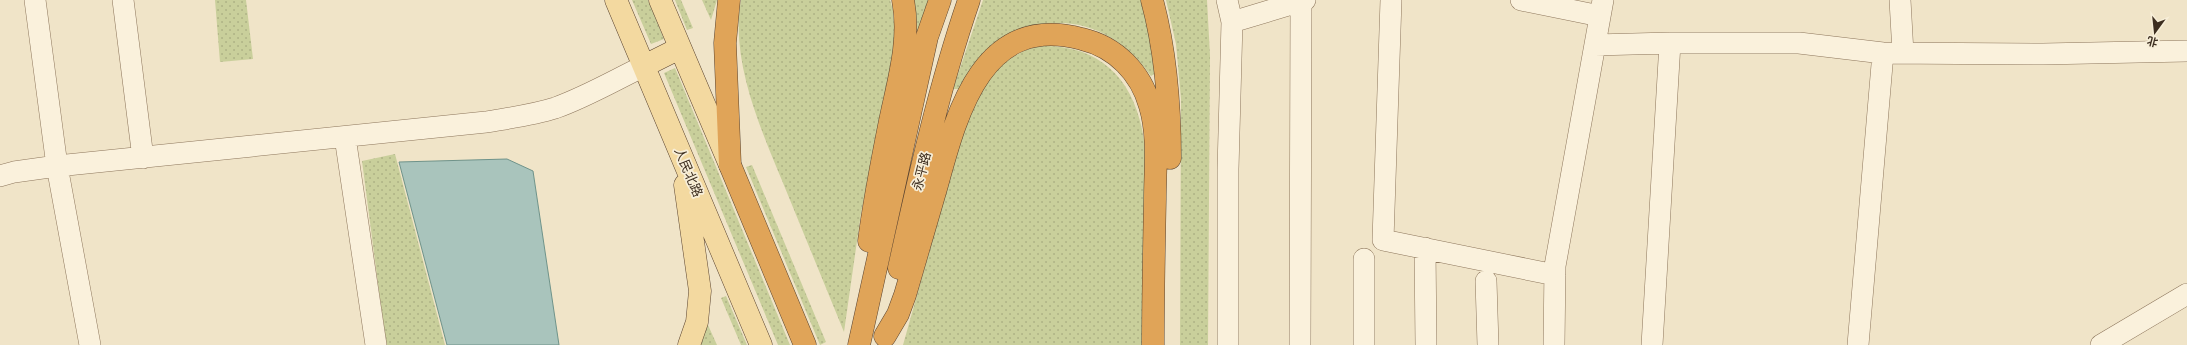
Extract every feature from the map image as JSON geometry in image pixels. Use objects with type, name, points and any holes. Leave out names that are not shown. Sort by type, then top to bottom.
[{"type":"highway","points":[[729,0],[725,43],[730,165],[805,345]]},
{"type":"highway","points":[[866,310],[868,246],[874,196],[905,42],[903,0]]},
{"type":"highway","name":"永平路","points":[[859,345],[927,37],[940,0]]},
{"type":"highway","name":"永平路","points":[[884,340],[914,202],[953,46],[970,0]]},
{"type":"highway","points":[[1152,0],[1165,66],[1170,115],[1167,345]]},
{"type":"highway","points":[[884,340],[898,314],[905,295],[958,114],[971,88],[986,65],[1006,48],[1030,37],[1054,34],[1070,36],[1093,42],[1112,51],[1126,63],[1137,77],[1150,106],[1155,144],[1153,345]]},
{"type":"main road","name":"人民北路","points":[[616,0],[675,137],[761,345]]},
{"type":"main road","points":[[660,0],[730,165]]},
{"type":"main road","points":[[644,66],[680,48]]},
{"type":"main road","points":[[675,137],[688,194],[700,290],[698,322],[689,345]]},
{"type":"street","points":[[35,0],[57,166],[90,345]]},
{"type":"street","points":[[122,0],[143,158]]},
{"type":"street","points":[[1226,0],[1232,22],[1228,169],[1228,345]]},
{"type":"street","points":[[1391,0],[1383,240],[1555,275]]},
{"type":"street","points":[[1520,0],[1602,8],[1555,275],[1554,345]]},
{"type":"street","points":[[1900,0],[1903,53]]},
{"type":"street","points":[[1232,22],[1303,1],[1300,345]]},
{"type":"street","points":[[1595,45],[1670,42],[1798,43],[1883,53],[2043,54],[2187,51]]},
{"type":"street","points":[[1652,345],[1670,42]]},
{"type":"street","points":[[1858,345],[1883,53]]},
{"type":"street","points":[[0,176],[14,172],[57,166],[486,122],[535,113],[574,100],[644,66]]},
{"type":"street","points":[[345,137],[376,345]]},
{"type":"street","points":[[1425,248],[1426,345]]},
{"type":"street","points":[[1364,259],[1364,345]]},
{"type":"street","points":[[1486,281],[1488,345]]},
{"type":"street","points":[[2101,345],[2187,294]]},
{"type":"green space","points":[[215,0],[246,0],[253,59],[220,62]]},
{"type":"green space","points":[[632,0],[648,0],[664,39],[651,44]]},
{"type":"green space","points":[[675,0],[681,0],[693,28],[687,30]]},
{"type":"green space","points":[[702,0],[717,0],[711,20]]},
{"type":"green space","points":[[741,0],[890,0],[893,10],[895,36],[891,69],[861,213],[844,332],[761,128],[752,102],[740,51],[739,25]]},
{"type":"green space","points":[[913,0],[929,0],[917,35],[916,16]]},
{"type":"green space","points":[[983,0],[1142,0],[1158,72],[1151,76],[1138,60],[1123,46],[1106,35],[1089,28],[1071,24],[1051,23],[1032,27],[1012,35],[995,45],[981,57],[969,71],[960,89],[953,89]]},
{"type":"green space","points":[[1166,0],[1207,0],[1210,55],[1208,345],[1180,345],[1181,99],[1176,44]]},
{"type":"green space","points":[[1040,46],[1060,47],[1078,51],[1094,57],[1108,66],[1120,78],[1137,110],[1144,140],[1146,163],[1145,345],[903,345],[968,113],[996,67],[1025,50]]},
{"type":"green space","points":[[675,68],[790,345],[778,345],[664,73]]},
{"type":"green space","points":[[395,154],[445,345],[386,345],[362,161]]},
{"type":"green space","points":[[752,165],[826,342],[820,345],[746,167]]},
{"type":"green space","points":[[726,296],[747,345],[741,345],[721,298]]},
{"type":"green space","points":[[708,325],[717,345],[699,345]]},
{"type":"water","points":[[507,159],[533,171],[559,345],[447,345],[399,162]]}]
